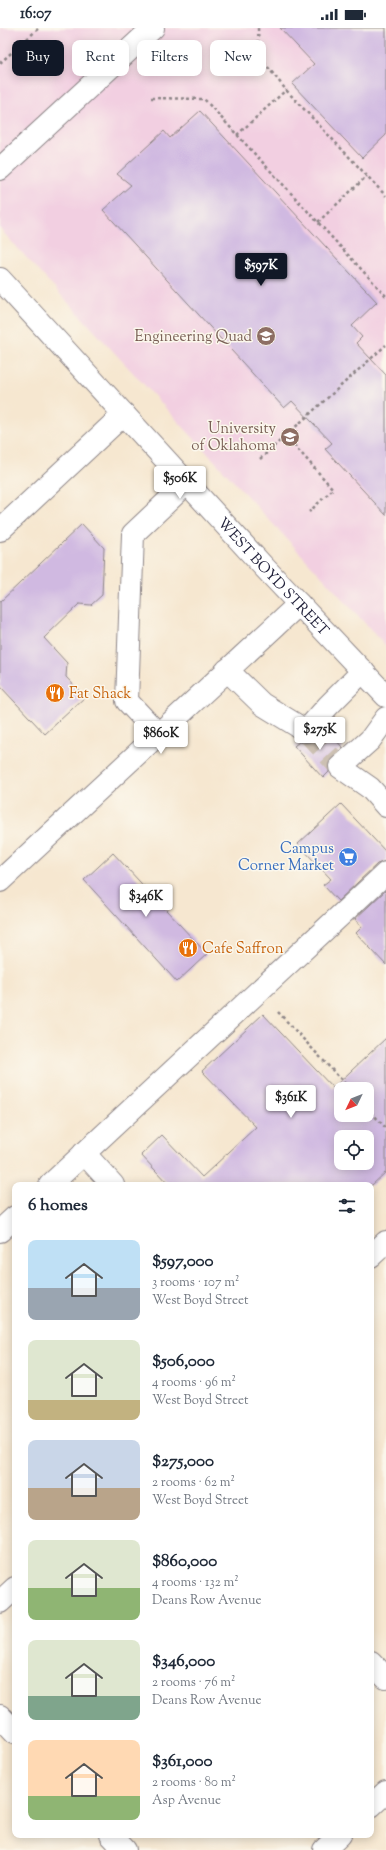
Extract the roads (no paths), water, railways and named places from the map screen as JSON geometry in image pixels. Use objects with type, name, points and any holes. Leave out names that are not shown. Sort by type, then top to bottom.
[{"type":"street","points":[[0,169],[153,28]]},
{"type":"street","name":"WEST BOYD STREET","points":[[0,279],[299,604],[386,696]]},
{"type":"street","points":[[0,530],[124,414]]},
{"type":"street","points":[[158,734],[127,701],[133,534],[187,483]]},
{"type":"street","points":[[0,881],[299,604]]},
{"type":"street","points":[[227,670],[262,704],[306,731],[328,706],[363,671]]},
{"type":"street","points":[[386,718],[370,740],[340,767],[370,788],[386,806]]},
{"type":"street","points":[[53,1182],[386,873]]},
{"type":"street","points":[[84,1153],[110,1182]]},
{"type":"street","points":[[0,1231],[12,1220]]},
{"type":"street","points":[[374,1253],[386,1242]]},
{"type":"street","points":[[0,1602],[12,1591]]},
{"type":"street","points":[[374,1665],[386,1678]]},
{"type":"street","points":[[0,1716],[12,1729]]},
{"type":"street","points":[[374,1803],[386,1792]]},
{"type":"street","points":[[114,1838],[125,1850]]},
{"type":"street","points":[[324,1850],[337,1838]]},
{"type":"tunnel","points":[[306,731],[340,767]]},
{"type":"place","name":"Engineering Quad","points":[[266,336]]},
{"type":"place","name":"University of Oklahoma","points":[[290,437]]},
{"type":"place","name":"Fat Shack","points":[[55,693]]},
{"type":"place","name":"Campus Corner Market","points":[[348,857]]},
{"type":"place","name":"Cafe Saffron","points":[[188,948]]}]
